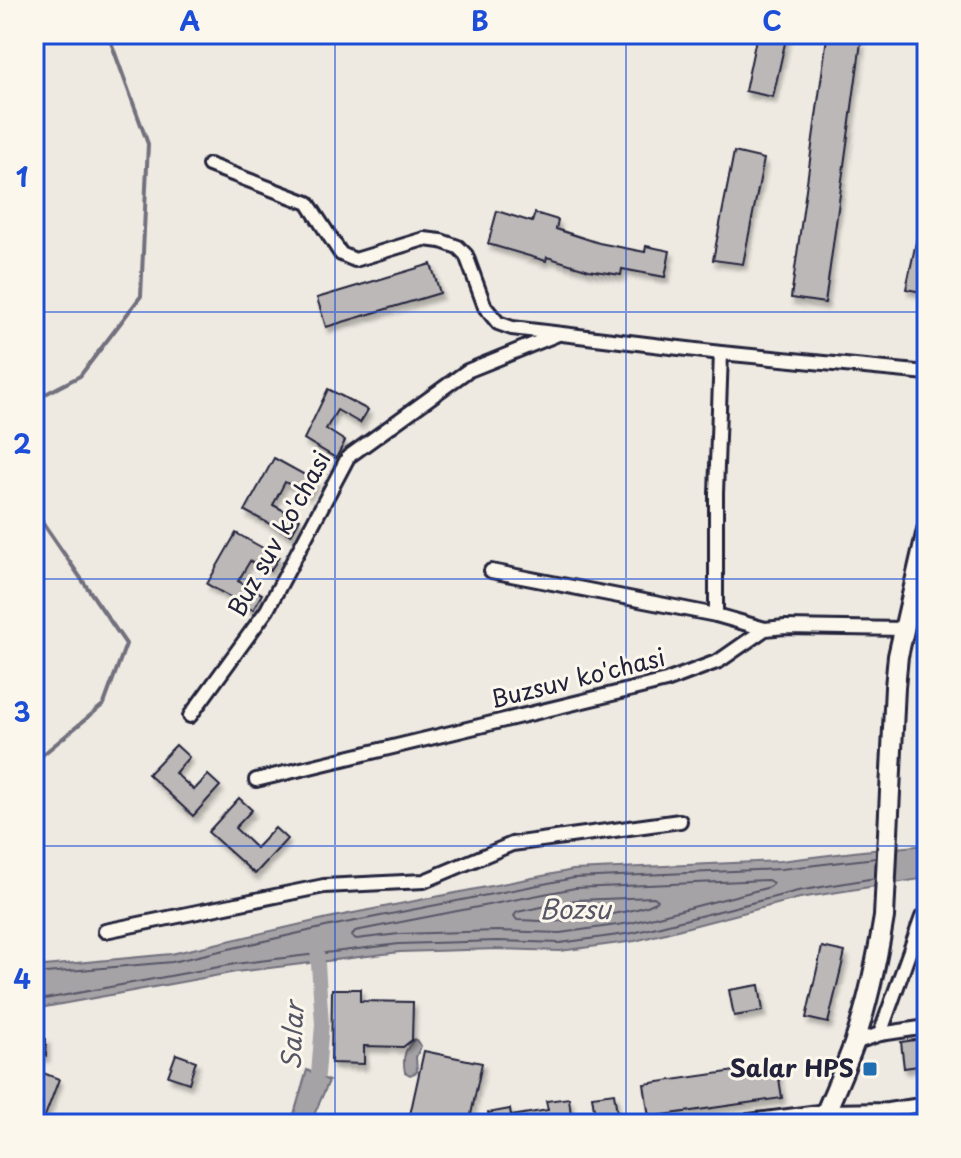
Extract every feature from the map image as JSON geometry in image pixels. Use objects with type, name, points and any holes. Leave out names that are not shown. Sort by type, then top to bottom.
[{"type":"main road","points":[[824,1117],[854,1043],[873,978],[884,917],[898,656],[927,530]]},
{"type":"street","points":[[209,165],[308,203],[341,254],[355,260],[424,239],[458,247],[466,255],[485,307],[498,323],[512,328],[927,373]]},
{"type":"street","name":"Buz suv ko'chasi","points":[[190,716],[267,610],[348,457],[467,371],[559,333]]},
{"type":"street","points":[[716,615],[721,353]]},
{"type":"street","points":[[491,571],[716,615],[765,629],[904,629]]},
{"type":"street","name":"Buzsuv ko'chasi","points":[[256,780],[666,681],[719,661],[765,629]]},
{"type":"street","points":[[105,931],[324,886],[424,881],[512,844],[680,821]]},
{"type":"street","points":[[880,1034],[922,917],[927,913]]},
{"type":"street","points":[[854,1043],[880,1034],[927,1027]]},
{"type":"street","points":[[726,1124],[824,1117],[927,1104]]},
{"type":"water","name":"Bozsu","points":[[927,845],[927,878],[800,898],[635,941],[560,951],[400,952],[236,972],[34,1009],[34,967],[171,954],[328,918],[573,870],[780,861]]},
{"type":"water","points":[[415,1039],[421,1046],[416,1057],[417,1072],[410,1075],[405,1072],[404,1058]]},
{"type":"water","name":"Salar","points":[[307,1070],[329,1081],[310,1124],[291,1124]]},
{"type":"building","points":[[757,34],[787,34],[773,97],[745,91]]},
{"type":"building","points":[[827,37],[861,42],[825,303],[791,298]]},
{"type":"building","points":[[734,152],[764,159],[743,264],[713,260]]},
{"type":"building","points":[[497,211],[532,222],[535,213],[558,220],[556,229],[599,243],[645,252],[646,246],[670,251],[665,277],[622,269],[621,275],[589,270],[488,244]]},
{"type":"building","points":[[922,214],[927,215],[927,293],[906,289]]},
{"type":"building","points":[[431,264],[440,293],[326,327],[317,298]]},
{"type":"building","points":[[328,389],[368,410],[360,423],[337,410],[326,429],[345,441],[336,458],[304,439]]},
{"type":"building","points":[[274,458],[316,481],[308,494],[285,482],[273,505],[300,519],[291,535],[245,511]]},
{"type":"building","points":[[236,533],[279,557],[270,571],[250,561],[238,581],[262,594],[253,610],[207,584]]},
{"type":"building","points":[[176,745],[189,757],[175,773],[194,790],[208,775],[220,786],[193,816],[148,774]]},
{"type":"building","points":[[239,798],[252,810],[235,828],[256,848],[275,828],[287,839],[255,874],[208,832]]},
{"type":"building","points":[[822,947],[845,952],[828,1023],[806,1018]]},
{"type":"building","points":[[759,985],[763,1011],[734,1016],[729,990]]},
{"type":"building","points":[[332,989],[360,989],[360,1001],[413,1002],[412,1040],[403,1047],[364,1046],[364,1064],[331,1063]]},
{"type":"building","points":[[34,1039],[46,1039],[46,1056],[34,1056]]},
{"type":"building","points":[[922,1039],[925,1065],[904,1068],[901,1042]]},
{"type":"building","points":[[424,1051],[482,1063],[469,1124],[408,1124]]},
{"type":"building","points":[[176,1054],[196,1061],[189,1083],[168,1076]]},
{"type":"building","points":[[777,1065],[782,1098],[649,1117],[644,1084]]},
{"type":"building","points":[[38,1071],[59,1079],[42,1124],[34,1124],[34,1082]]},
{"type":"building","points":[[614,1093],[618,1119],[596,1122],[592,1096]]},
{"type":"building","points":[[569,1098],[572,1124],[490,1124],[488,1113],[510,1109],[511,1116],[548,1110],[546,1101]]},
{"type":"waterway","points":[[34,400],[80,376],[141,296],[148,144],[108,34]]},
{"type":"waterway","points":[[34,510],[126,644],[104,704],[34,762]]},
{"type":"waterway","name":"Salar","points":[[302,1124],[318,1074],[322,1024],[317,949]]},
{"type":"place","name":"Salar HPS","points":[[870,1069]]}]
